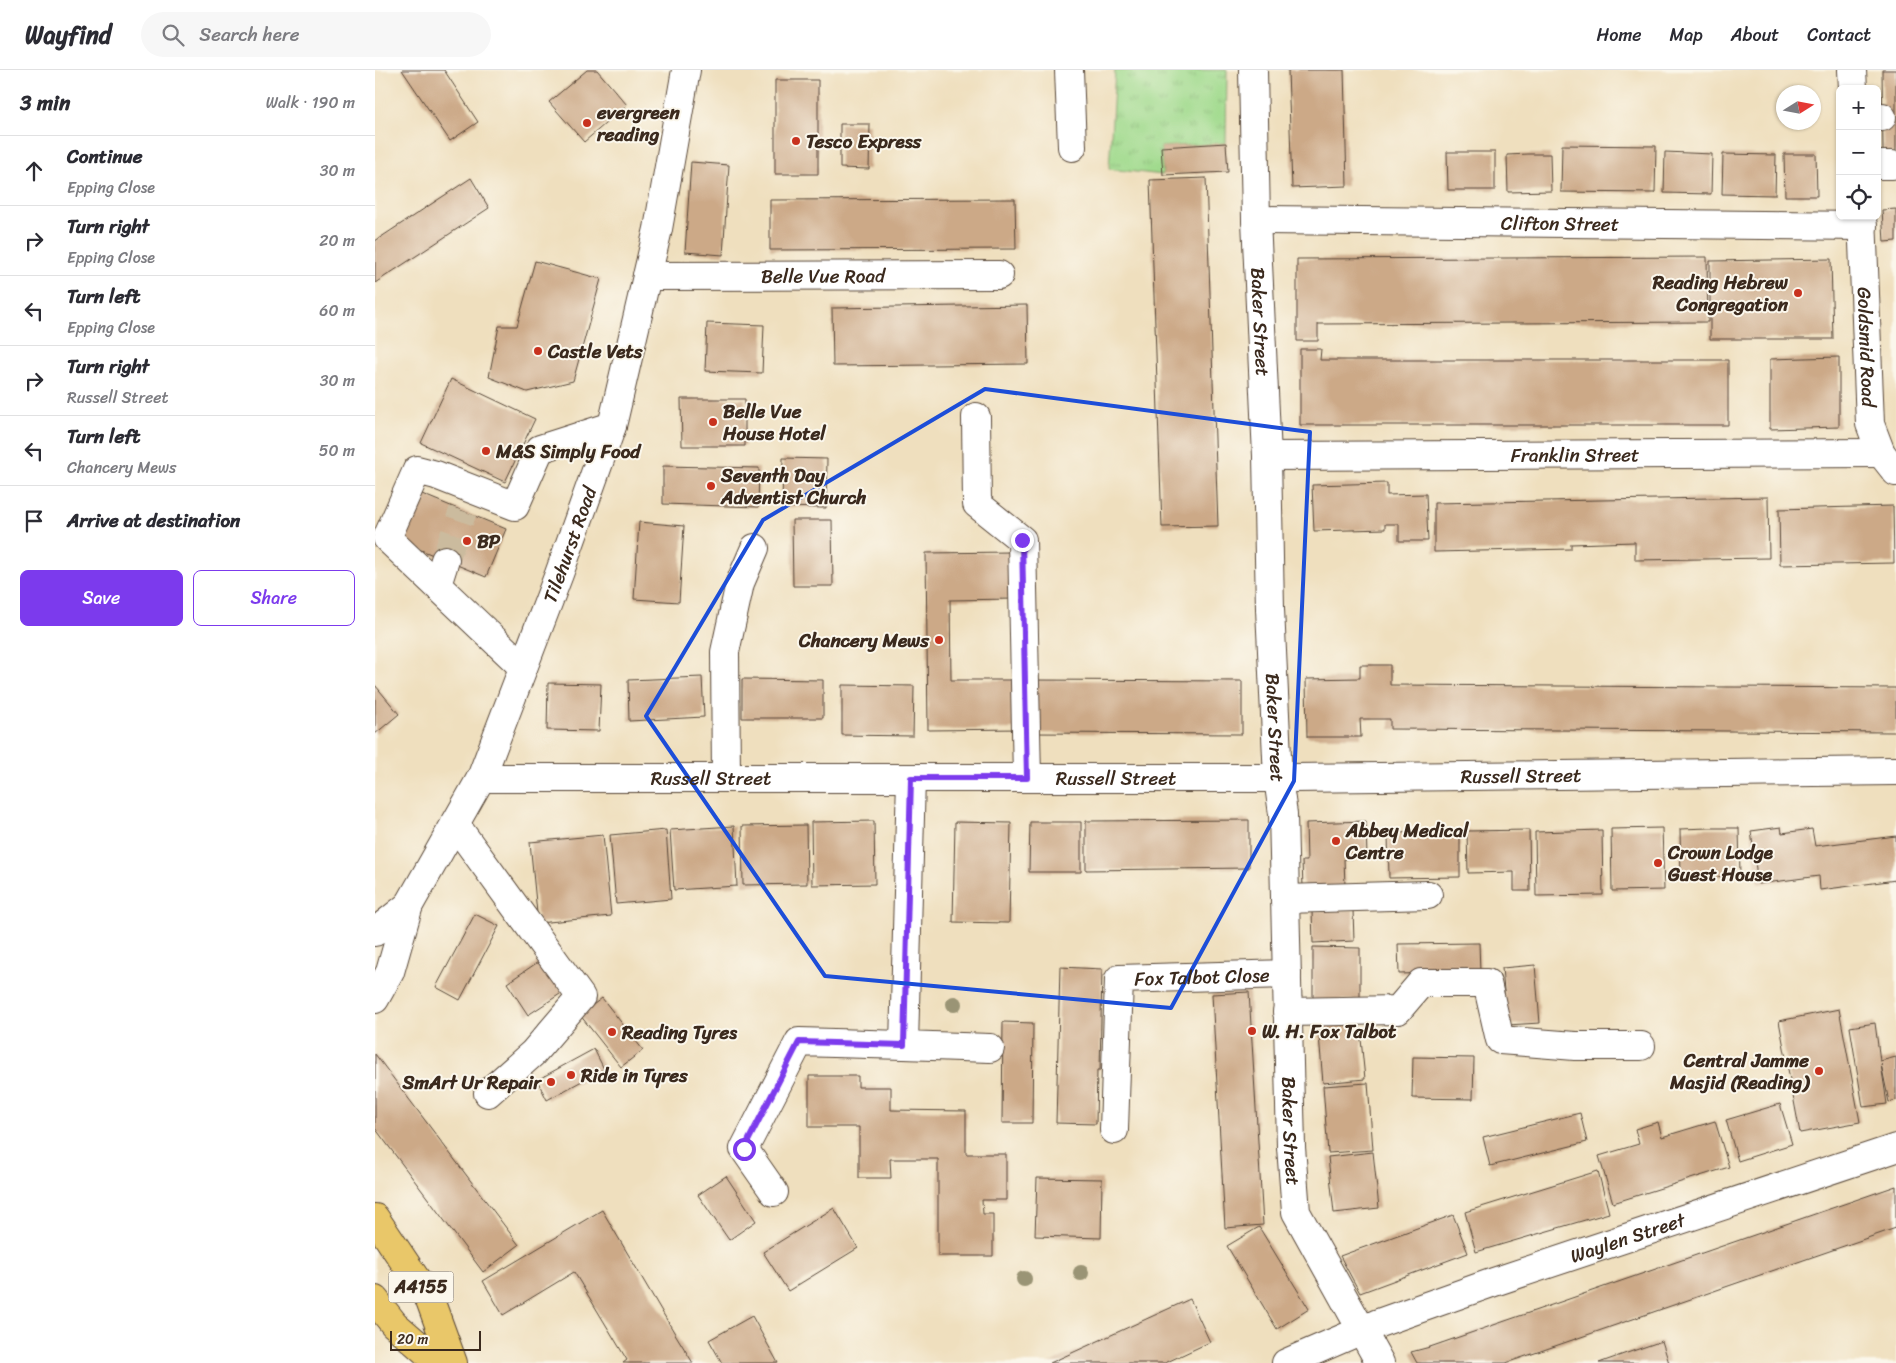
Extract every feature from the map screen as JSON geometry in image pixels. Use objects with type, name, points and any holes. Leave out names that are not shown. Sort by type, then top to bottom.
[{"type":"main road","name":"A4155","points":[[375,1218],[430,1300],[453,1363]]},
{"type":"main road","name":"A4155","points":[[375,1300],[395,1324],[439,1363]]},
{"type":"street","name":"Tilehurst Road","points":[[481,778],[612,426],[658,229],[686,70]]},
{"type":"street","points":[[1069,70],[1072,147]]},
{"type":"street","name":"Baker Street","points":[[1253,70],[1256,220],[1267,456],[1270,609],[1278,778],[1283,814],[1291,1147],[1296,1212],[1380,1363]]},
{"type":"street","points":[[1852,70],[1853,85]]},
{"type":"street","name":"Clifton Street","points":[[1256,220],[1863,221]]},
{"type":"street","name":"Goldsmid Road","points":[[1863,221],[1870,424],[1889,463]]},
{"type":"street","name":"Belle Vue Road","points":[[647,276],[999,275]]},
{"type":"street","points":[[976,417],[977,504],[1022,540],[1027,778]]},
{"type":"street","points":[[523,668],[441,573],[387,538],[417,470],[469,501],[515,506],[540,449],[612,426]]},
{"type":"street","name":"Franklin Street","points":[[1267,456],[1889,463]]},
{"type":"street","points":[[726,778],[725,652],[740,583],[755,548]]},
{"type":"street","name":"Russell Street","points":[[481,778],[1278,778],[1896,771]]},
{"type":"street","points":[[375,999],[391,972],[409,905],[481,778]]},
{"type":"street","points":[[904,1045],[911,778]]},
{"type":"street","points":[[455,824],[581,997],[533,1053],[488,1093]]},
{"type":"street","points":[[1285,899],[1428,895]]},
{"type":"street","points":[[375,932],[409,905]]},
{"type":"street","name":"Fox Talbot Close","points":[[1114,1130],[1119,979],[1287,974]]},
{"type":"street","points":[[1287,1012],[1398,1010],[1421,984],[1487,983],[1500,1040],[1575,1046],[1641,1046]]},
{"type":"street","points":[[774,1192],[744,1149],[799,1042],[990,1048]]},
{"type":"street","name":"Waylen Street","points":[[1285,1363],[1376,1324],[1494,1282],[1896,1148]]},
{"type":"highlighted area","points":[[985,389],[1310,432],[1294,781],[1171,1008],[825,976],[646,716],[763,520]]},
{"type":"green space","points":[[1115,70],[1227,70],[1226,143],[1161,147],[1163,175],[1109,169]]},
{"type":"building","points":[[402,70],[444,70],[478,122],[450,141]]},
{"type":"building","name":"evergreen reading","points":[[587,70],[597,70],[627,105],[584,142],[549,102]]},
{"type":"building","points":[[1288,70],[1344,70],[1347,186],[1292,188]]},
{"type":"building","points":[[1882,70],[1896,70],[1896,153],[1883,153]]},
{"type":"building","name":"Tesco Express","points":[[775,80],[818,80],[818,174],[775,174]]},
{"type":"building","points":[[840,124],[870,124],[869,169],[840,168]]},
{"type":"building","points":[[1226,143],[1228,172],[1163,175],[1161,147]]},
{"type":"building","points":[[1562,145],[1656,146],[1655,193],[1561,192]]},
{"type":"building","points":[[1447,152],[1495,152],[1495,190],[1448,190]]},
{"type":"building","points":[[1665,152],[1712,154],[1711,194],[1664,193]]},
{"type":"building","points":[[1550,154],[1551,191],[1508,192],[1507,155]]},
{"type":"building","points":[[1723,154],[1776,155],[1775,195],[1722,194]]},
{"type":"building","points":[[1784,154],[1816,154],[1817,196],[1785,196]]},
{"type":"building","points":[[691,162],[729,165],[723,255],[685,252]]},
{"type":"building","points":[[471,178],[489,208],[375,283],[375,241]]},
{"type":"building","points":[[1206,178],[1218,526],[1162,527],[1150,180]]},
{"type":"building","points":[[1015,199],[1016,249],[770,250],[770,200]]},
{"type":"building","points":[[1896,209],[1896,241],[1884,242],[1882,210]]},
{"type":"building","points":[[1707,257],[1708,322],[1318,324],[1318,341],[1297,341],[1297,259]]},
{"type":"building","points":[[1831,259],[1833,339],[1710,339],[1710,261]]},
{"type":"building","name":"Castle Vets","points":[[535,261],[601,279],[573,381],[527,392],[489,377],[499,326],[517,326]]},
{"type":"building","points":[[1027,305],[1028,364],[833,366],[832,308]]},
{"type":"building","points":[[707,323],[764,325],[762,373],[705,371]]},
{"type":"building","points":[[1300,349],[1321,349],[1320,360],[1728,360],[1728,425],[1300,425]]},
{"type":"building","points":[[1839,357],[1839,427],[1770,429],[1770,359]]},
{"type":"building","points":[[451,379],[535,419],[505,482],[421,443]]},
{"type":"building","name":"Belle Vue House Hotel","points":[[681,399],[745,399],[745,446],[682,446]]},
{"type":"building","points":[[783,458],[827,459],[826,508],[782,507]]},
{"type":"building","name":"Seventh Day Adventist Church","points":[[663,466],[759,468],[758,507],[663,504]]},
{"type":"building","points":[[1387,483],[1387,495],[1426,494],[1428,541],[1399,541],[1399,524],[1385,524],[1385,529],[1314,531],[1312,485]]},
{"type":"building","points":[[417,492],[506,529],[486,577],[397,540]]},
{"type":"building","points":[[1768,497],[1769,558],[1635,560],[1635,542],[1571,544],[1571,549],[1434,552],[1434,503]]},
{"type":"building","points":[[1893,506],[1894,563],[1780,565],[1779,509]]},
{"type":"building","points":[[792,520],[832,520],[833,586],[793,586]]},
{"type":"building","points":[[639,522],[684,526],[679,602],[634,599]]},
{"type":"building","name":"Chancery Mews","points":[[1012,552],[1013,599],[950,600],[951,680],[1019,680],[1020,729],[928,730],[926,553]]},
{"type":"building","points":[[1360,665],[1390,665],[1390,685],[1896,688],[1896,732],[1390,729],[1390,719],[1360,719],[1361,737],[1307,737],[1306,679],[1360,678]]},
{"type":"building","points":[[702,677],[704,717],[629,721],[628,680]]},
{"type":"building","points":[[742,679],[823,680],[823,718],[742,718]]},
{"type":"building","points":[[1030,680],[1242,681],[1242,734],[1030,733]]},
{"type":"building","points":[[548,683],[601,684],[599,731],[547,730]]},
{"type":"building","points":[[375,685],[399,714],[375,734]]},
{"type":"building","points":[[842,685],[914,686],[913,736],[842,735]]},
{"type":"building","points":[[1249,820],[1249,868],[1086,870],[1086,821]]},
{"type":"building","points":[[874,821],[875,884],[812,885],[811,822]]},
{"type":"building","name":"Abbey Medical Centre","points":[[1366,821],[1367,858],[1344,859],[1345,886],[1303,887],[1302,861],[1307,861],[1306,823]]},
{"type":"building","points":[[955,822],[1011,823],[1009,923],[953,922]]},
{"type":"building","points":[[1030,822],[1081,822],[1081,872],[1029,872]]},
{"type":"building","points":[[806,825],[807,884],[743,885],[742,826]]},
{"type":"building","points":[[734,826],[737,886],[674,890],[670,830]]},
{"type":"building","points":[[1781,827],[1782,833],[1812,829],[1815,846],[1896,836],[1896,880],[1820,890],[1819,876],[1758,884],[1751,831]]},
{"type":"building","points":[[1662,828],[1664,890],[1612,891],[1611,829]]},
{"type":"building","points":[[1739,828],[1740,876],[1681,878],[1680,829]]},
{"type":"building","points":[[666,830],[671,899],[616,904],[610,835]]},
{"type":"building","points":[[1529,830],[1530,891],[1514,891],[1514,872],[1468,873],[1467,831]]},
{"type":"building","points":[[1602,830],[1603,895],[1536,896],[1535,832]]},
{"type":"building","points":[[1460,832],[1460,877],[1389,878],[1388,833]]},
{"type":"building","points":[[603,835],[611,916],[538,923],[530,842]]},
{"type":"building","points":[[1353,910],[1354,941],[1313,943],[1312,911]]},
{"type":"building","points":[[475,914],[499,926],[460,1000],[436,987]]},
{"type":"building","points":[[1479,943],[1480,972],[1399,974],[1398,944]]},
{"type":"building","points":[[1313,947],[1360,948],[1360,1000],[1313,1000]]},
{"type":"building","points":[[541,960],[563,992],[528,1015],[507,983]]},
{"type":"building","points":[[1535,965],[1540,1023],[1507,1025],[1502,968]]},
{"type":"building","points":[[1060,967],[1102,969],[1100,1070],[1097,1070],[1096,1124],[1056,1123]]},
{"type":"building","points":[[1249,992],[1263,1225],[1225,1228],[1212,994]]},
{"type":"building","name":"Reading Tyres","points":[[602,998],[643,1050],[621,1067],[580,1015]]},
{"type":"building","name":"Central Jamme Masjid (Reading)","points":[[1839,1009],[1860,1122],[1800,1133],[1779,1021]]},
{"type":"building","points":[[1359,1019],[1365,1079],[1323,1083],[1318,1023]]},
{"type":"building","points":[[1003,1022],[1033,1023],[1032,1123],[1002,1123]]},
{"type":"building","points":[[1875,1023],[1880,1061],[1896,1057],[1896,1100],[1889,1102],[1881,1064],[1887,1104],[1863,1107],[1850,1027]]},
{"type":"building","name":"Ride in Tyres","points":[[594,1049],[604,1069],[547,1100],[537,1080]]},
{"type":"building","points":[[375,1054],[519,1245],[483,1272],[375,1128]]},
{"type":"building","points":[[1413,1057],[1474,1058],[1473,1099],[1412,1098]]},
{"type":"building","points":[[809,1076],[858,1076],[858,1087],[891,1087],[891,1110],[966,1111],[966,1154],[1006,1154],[1006,1200],[982,1200],[983,1214],[993,1214],[993,1256],[938,1256],[938,1159],[890,1159],[891,1178],[859,1178],[859,1127],[809,1127]]},
{"type":"building","points":[[1368,1083],[1373,1150],[1328,1153],[1323,1086]]},
{"type":"building","points":[[1780,1104],[1792,1144],[1738,1161],[1726,1120]]},
{"type":"building","points":[[1580,1113],[1587,1142],[1490,1166],[1483,1137]]},
{"type":"building","points":[[1715,1121],[1729,1167],[1613,1203],[1599,1156],[1639,1144],[1635,1129],[1658,1122],[1662,1137]]},
{"type":"building","points":[[1373,1152],[1379,1208],[1334,1213],[1328,1157]]},
{"type":"building","points":[[1598,1171],[1609,1213],[1476,1252],[1465,1212]]},
{"type":"building","points":[[726,1176],[756,1221],[729,1240],[698,1195]]},
{"type":"building","points":[[1037,1178],[1102,1179],[1101,1238],[1035,1236]]},
{"type":"building","points":[[1896,1186],[1896,1228],[1506,1363],[1417,1363],[1411,1352],[1430,1347]]},
{"type":"building","points":[[834,1208],[858,1248],[788,1291],[763,1252]]},
{"type":"building","points":[[602,1210],[693,1363],[623,1363],[627,1360],[574,1272],[503,1315],[483,1281]]},
{"type":"building","points":[[1453,1215],[1468,1253],[1360,1293],[1340,1256]]},
{"type":"building","points":[[1259,1227],[1309,1309],[1277,1329],[1227,1246]]},
{"type":"building","points":[[1190,1299],[1210,1342],[1165,1363],[1050,1363]]},
{"type":"building","points":[[752,1316],[778,1363],[722,1363],[709,1340]]},
{"type":"building","points":[[1662,1341],[1669,1363],[1599,1363],[1624,1354]]},
{"type":"tunnel","points":[[445,560],[463,511]]},
{"type":"place","name":"evergreen reading","points":[[587,123]]},
{"type":"place","name":"Tesco Express","points":[[796,141]]},
{"type":"place","name":"Reading Hebrew Congregation","points":[[1798,293]]},
{"type":"place","name":"Castle Vets","points":[[538,351]]},
{"type":"place","name":"Belle Vue House Hotel","points":[[713,422]]},
{"type":"place","name":"M&S Simply Food","points":[[486,451]]},
{"type":"place","name":"Seventh Day Adventist Church","points":[[711,486]]},
{"type":"place","name":"BP","points":[[467,541]]},
{"type":"place","name":"Chancery Mews","points":[[939,640]]},
{"type":"place","name":"Abbey Medical Centre","points":[[1336,841]]},
{"type":"place","name":"Crown Lodge Guest House","points":[[1658,863]]},
{"type":"place","name":"W. H. Fox Talbot","points":[[1252,1031]]},
{"type":"place","name":"Reading Tyres","points":[[612,1032]]},
{"type":"place","name":"Central Jamme Masjid (Reading)","points":[[1819,1071]]},
{"type":"place","name":"Ride in Tyres","points":[[571,1075]]},
{"type":"place","name":"SmArt Ur Repair","points":[[551,1082]]},
{"type":"route","points":[[744,1149],[799,1042],[904,1045],[911,778],[1027,778],[1022,540]]}]
